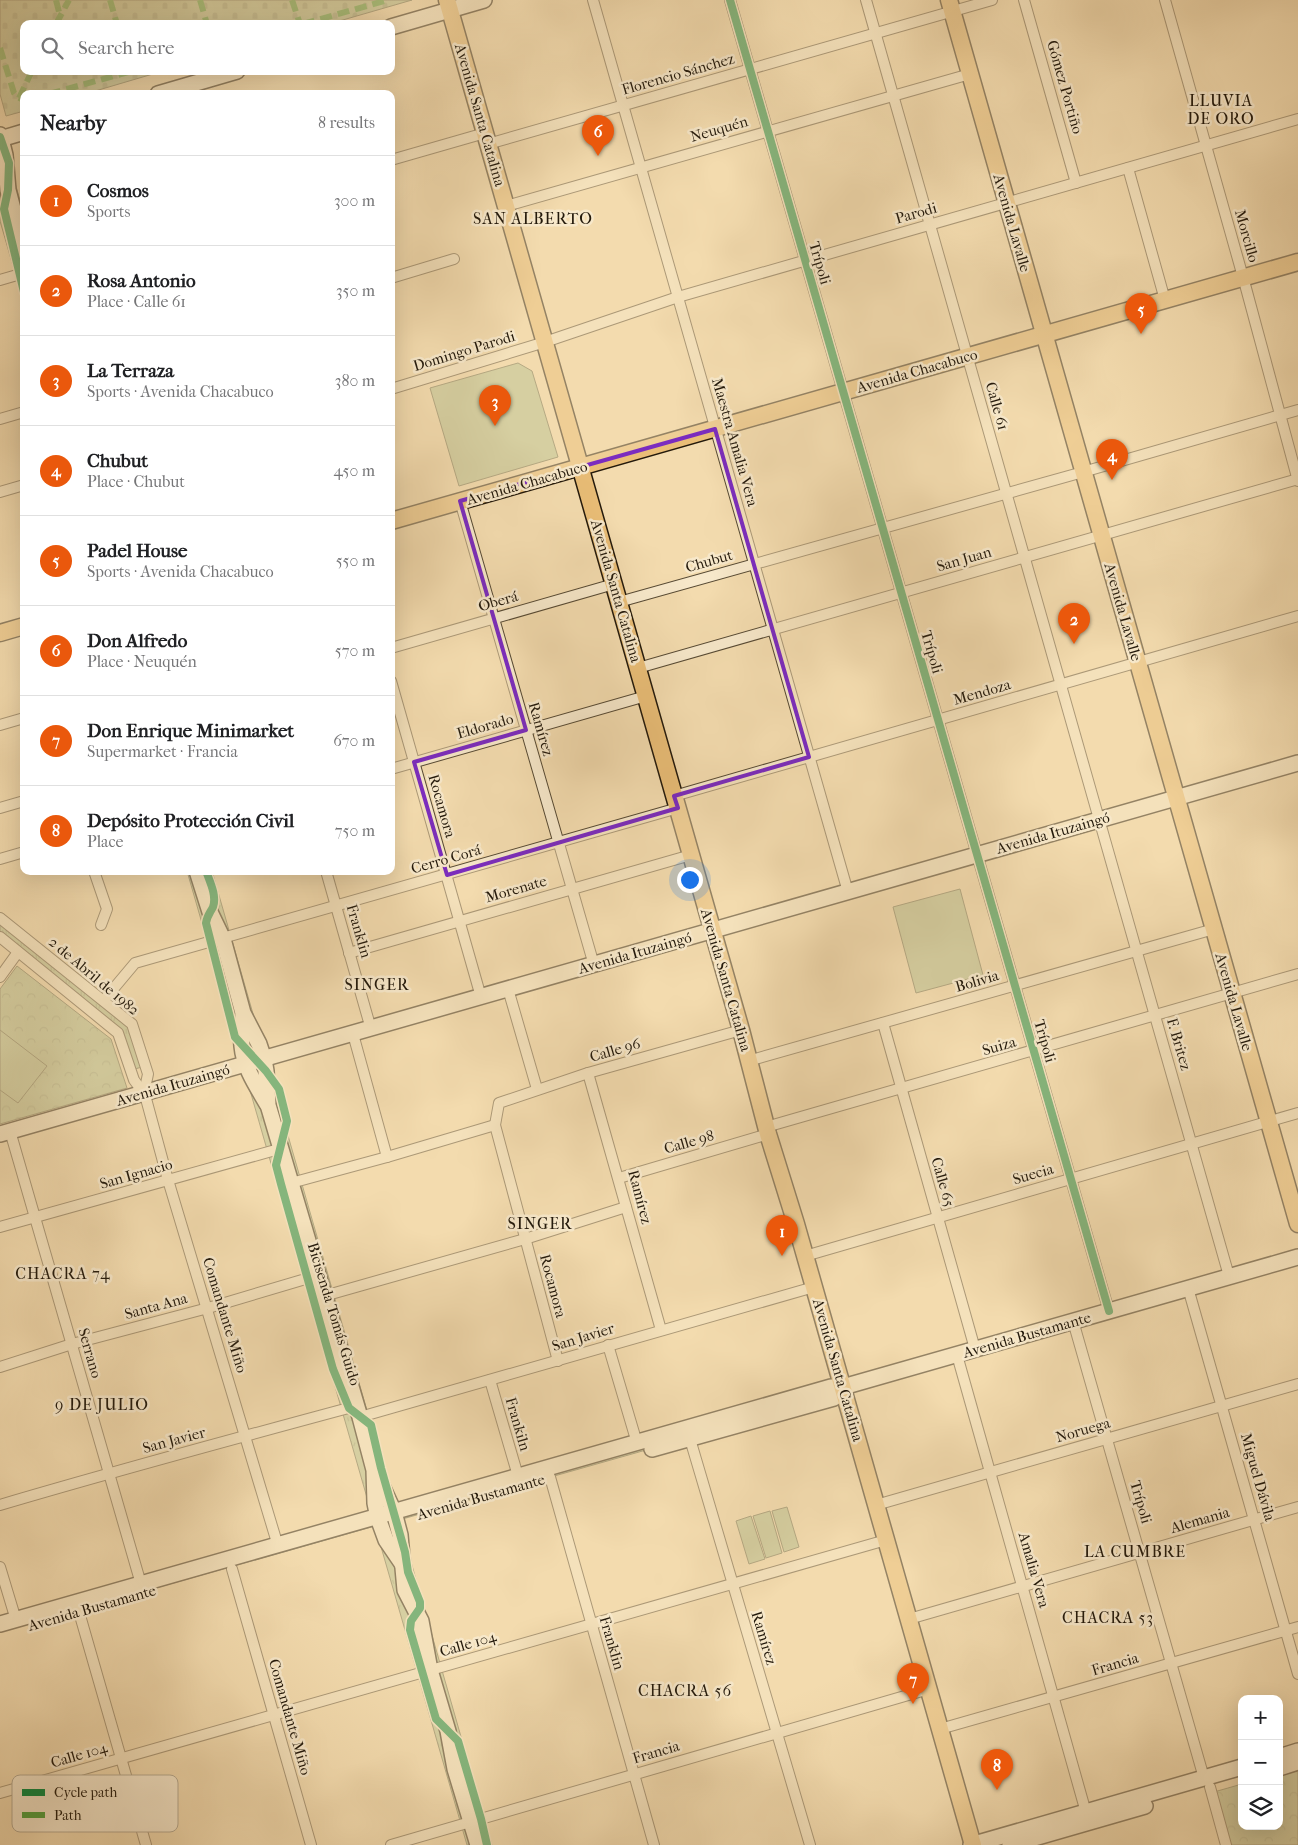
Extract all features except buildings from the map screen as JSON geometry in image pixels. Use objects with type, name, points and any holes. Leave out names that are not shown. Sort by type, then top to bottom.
[{"type":"main road","points":[[395,25],[449,5],[484,0]]},
{"type":"main road","name":"Avenida Santa Catalina","points":[[449,5],[741,1030],[767,1131],[843,1387],[972,1845]]},
{"type":"main road","name":"Avenida Lavalle","points":[[950,6],[1298,1224]]},
{"type":"main road","points":[[172,90],[223,75]]},
{"type":"main road","points":[[20,133],[0,138],[5,156],[4,184],[20,238]]},
{"type":"main road","name":"Avenida Chacabuco","points":[[395,520],[1298,262]]},
{"type":"main road","points":[[0,633],[20,627]]},
{"type":"main road","name":"Avenida Ituzaingó","points":[[5,1132],[1298,764]]},
{"type":"main road","points":[[198,875],[210,912],[223,939],[242,1013],[259,1044],[264,1059],[268,1105],[279,1149],[319,1275],[374,1470],[395,1517],[400,1535],[404,1590],[421,1621],[430,1670],[448,1731],[454,1769],[479,1844]]},
{"type":"main road","points":[[242,1013],[242,1046],[246,1064],[250,1076],[268,1105]]},
{"type":"main road","name":"Avenida Bustamante","points":[[0,1634],[232,1569],[518,1476],[636,1443],[790,1405],[834,1398],[843,1387],[1298,1256]]},
{"type":"main road","name":"Avenida Bustamante","points":[[395,1517],[690,1439],[790,1405]]},
{"type":"main road","points":[[374,1470],[374,1503],[379,1522],[386,1540],[403,1565]]},
{"type":"main road","name":"Avenida Bustamante","points":[[0,1624],[278,1546],[379,1522]]},
{"type":"main road","points":[[1283,1756],[1298,1751]]},
{"type":"main road","points":[[1283,1767],[1298,1762]]},
{"type":"main road","points":[[972,1845],[1087,1817],[1207,1783],[1238,1770]]},
{"type":"main road","points":[[1207,1783],[1238,1779]]},
{"type":"main road","points":[[1010,1845],[1087,1817]]},
{"type":"street","name":"Maestra Amalia Vera","points":[[593,0],[848,892]]},
{"type":"street","name":"Trípoli","points":[[730,0],[1109,1311]]},
{"type":"street","name":"Calle 61","points":[[866,0],[1099,820]]},
{"type":"street","name":"Florencio Sánchez","points":[[395,159],[623,105],[875,33],[950,6],[992,0]]},
{"type":"street","name":"Gómez Portiño","points":[[1024,0],[1076,183]]},
{"type":"street","name":"Morcillo","points":[[1165,0],[1298,480]]},
{"type":"street","name":"Neuquén","points":[[506,206],[970,74]]},
{"type":"street","name":"Parodi","points":[[545,342],[678,297],[1298,119]]},
{"type":"street","points":[[1128,168],[1165,300]]},
{"type":"street","points":[[395,277],[454,259]]},
{"type":"street","points":[[0,280],[20,274]]},
{"type":"street","name":"Domingo Parodi","points":[[395,389],[545,342]]},
{"type":"street","name":"Chubut","points":[[619,602],[1298,410]]},
{"type":"street","points":[[0,419],[20,413]]},
{"type":"street","name":"San Juan","points":[[638,668],[1298,480]]},
{"type":"street","points":[[0,492],[20,486]]},
{"type":"street","name":"Ramírez","points":[[460,502],[594,964]]},
{"type":"street","name":"Oberá","points":[[395,647],[614,584]]},
{"type":"street","name":"Mendoza","points":[[676,802],[809,758],[1298,616]]},
{"type":"street","name":"Rocamora","points":[[395,695],[481,997]]},
{"type":"street","name":"Eldorado","points":[[395,768],[646,696]]},
{"type":"street","points":[[0,725],[20,719]]},
{"type":"street","points":[[0,808],[20,802]]},
{"type":"street","name":"Cerro Corá","points":[[104,1000],[135,963],[558,842],[676,802]]},
{"type":"street","name":"F. Britez","points":[[1099,820],[1229,1276]]},
{"type":"street","points":[[0,859],[20,853]]},
{"type":"street","name":"Morenate","points":[[349,953],[691,855]]},
{"type":"street","points":[[95,875],[107,909],[101,925]]},
{"type":"street","name":"Franklin","points":[[327,875],[371,1029]]},
{"type":"street","name":"2 de Abril de 1982","points":[[0,918],[132,1024],[148,1074],[144,1093]]},
{"type":"street","name":"Bolivia","points":[[748,1061],[1214,929]]},
{"type":"street","name":"2 de Abril de 1982","points":[[0,938],[118,1033],[134,1080],[144,1093]]},
{"type":"street","points":[[0,977],[18,952]]},
{"type":"street","name":"Suiza","points":[[767,1131],[901,1088],[1298,974]]},
{"type":"street","points":[[508,989],[537,1089]]},
{"type":"street","name":"Calle 65","points":[[883,1023],[975,1349]]},
{"type":"street","name":"Calle 96","points":[[499,1102],[588,1073],[741,1030]]},
{"type":"street","points":[[353,1034],[387,1157]]},
{"type":"street","name":"Ramírez","points":[[588,1073],[661,1330]]},
{"type":"street","name":"Comandante Miño","points":[[144,1093],[168,1180],[278,1546]]},
{"type":"street","name":"Rocamora","points":[[499,1102],[495,1125],[558,1361]]},
{"type":"street","name":"Suecia","points":[[805,1256],[1298,1113]]},
{"type":"street","points":[[291,1183],[495,1125]]},
{"type":"street","name":"Calle 98","points":[[619,1178],[767,1131]]},
{"type":"street","name":"Serrano","points":[[5,1132],[35,1218],[141,1584]]},
{"type":"street","name":"San Ignacio","points":[[0,1227],[279,1149]]},
{"type":"street","points":[[324,1296],[525,1239],[626,1207]]},
{"type":"street","name":"Santa Ana","points":[[0,1367],[72,1344],[208,1308],[319,1275]]},
{"type":"street","name":"San Javier","points":[[0,1505],[109,1472],[246,1437],[490,1380],[814,1287]]},
{"type":"street","name":"Miguel Dávila","points":[[1188,1288],[1298,1674]]},
{"type":"street","name":"Trípoli","points":[[1073,1321],[1171,1663],[1226,1845]]},
{"type":"street","points":[[608,1346],[636,1443]]},
{"type":"street","name":"Amalia Vera","points":[[958,1355],[1087,1817]]},
{"type":"street","name":"Frankiln","points":[[490,1380],[518,1476]]},
{"type":"street","name":"Noruega","points":[[876,1505],[1298,1384]]},
{"type":"street","name":"Ramírez","points":[[690,1439],[810,1845]]},
{"type":"street","name":"Franklin","points":[[550,1477],[654,1845]]},
{"type":"street","name":"Alemania","points":[[909,1619],[1298,1507]]},
{"type":"street","name":"Calle 104","points":[[64,1775],[886,1540]]},
{"type":"street","points":[[0,1567],[16,1620]]},
{"type":"street","name":"Comandante Miño","points":[[232,1569],[310,1845]]},
{"type":"street","points":[[79,1612],[126,1775]]},
{"type":"street","name":"Francia","points":[[940,1729],[1298,1627]]},
{"type":"street","name":"Francia","points":[[391,1845],[929,1689]]},
{"type":"street","points":[[142,1832],[146,1845]]},
{"type":"highlighted area","points":[[715,429],[809,757],[674,796],[678,808],[447,875],[414,762],[526,730],[460,501]]},
{"type":"green space","points":[[0,0],[412,0],[343,20],[20,20],[20,75],[149,75],[99,90],[20,90],[20,112],[6,116],[0,94]]},
{"type":"green space","points":[[0,131],[20,200],[20,290],[0,221]]},
{"type":"green space","points":[[518,363],[532,371],[558,457],[459,486],[430,388]]},
{"type":"green space","points":[[188,875],[213,875],[397,1515],[828,1397],[399,1520],[492,1845],[467,1845],[375,1526],[0,1632],[0,1628],[374,1522]]},
{"type":"green space","points":[[960,889],[983,975],[916,993],[893,907]]},
{"type":"green space","points":[[0,922],[128,1025],[142,1067],[135,1069],[121,1030],[0,933]]},
{"type":"green space","points":[[17,966],[111,1039],[127,1088],[0,1124],[0,989]]},
{"type":"green space","points":[[0,1030],[47,1066],[18,1103],[0,1090]]},
{"type":"green space","points":[[787,1507],[799,1547],[784,1552],[772,1511]]},
{"type":"green space","points":[[770,1511],[782,1553],[766,1558],[753,1516]]},
{"type":"green space","points":[[751,1516],[765,1559],[749,1564],[736,1521]]},
{"type":"green space","points":[[1298,1767],[1298,1845],[1230,1845],[1214,1792],[1238,1785],[1238,1830],[1283,1830],[1283,1772]]},
{"type":"marked path","points":[[56,0],[60,16]]},
{"type":"marked path","points":[[58,20],[69,0]]},
{"type":"marked path","points":[[110,0],[116,20]]},
{"type":"marked path","points":[[200,0],[206,20]]},
{"type":"marked path","points":[[292,0],[299,20]]},
{"type":"marked path","points":[[317,20],[388,0]]},
{"type":"marked path","points":[[0,48],[14,93],[20,98]]},
{"type":"marked path","points":[[23,90],[30,75]]},
{"type":"marked path","points":[[63,90],[118,75]]},
{"type":"cycle path","points":[[730,0],[1109,1311]]},
{"type":"cycle path","points":[[0,137],[9,163],[8,190],[4,209],[20,275]]},
{"type":"cycle path","name":"Bicisenda Tomás Guido","points":[[207,875],[214,903],[206,923],[235,1037],[266,1071],[279,1089],[287,1121],[276,1165],[281,1184],[333,1369],[349,1408],[371,1425],[405,1552],[408,1572],[420,1602],[420,1608],[411,1621],[410,1630],[436,1719],[458,1741],[487,1845]]},
{"type":"place","name":"Don Alfredo","points":[[598,156]]},
{"type":"place","name":"Padel House","points":[[1141,334]]},
{"type":"place","name":"La Terraza","points":[[495,426]]},
{"type":"place","name":"Chubut","points":[[1112,480]]},
{"type":"place","name":"Rosa Antonio","points":[[1074,644]]},
{"type":"place","name":"Cosmos","points":[[782,1256]]},
{"type":"place","name":"Don Enrique Minimarket","points":[[913,1704]]},
{"type":"place","name":"Depósito Protección Civil","points":[[997,1790]]},
{"type":"district","name":"LLUVIA DE ORO","points":[[1221,109]]},
{"type":"district","name":"SAN ALBERTO","points":[[533,218]]},
{"type":"district","name":"SINGER","points":[[377,984]]},
{"type":"district","name":"SINGER","points":[[540,1223]]},
{"type":"district","name":"CHACRA 74","points":[[63,1273]]},
{"type":"district","name":"9 DE JULIO","points":[[102,1404]]},
{"type":"district","name":"LA CUMBRE","points":[[1135,1551]]},
{"type":"district","name":"CHACRA 53","points":[[1108,1617]]},
{"type":"district","name":"CHACRA 56","points":[[685,1690]]}]
